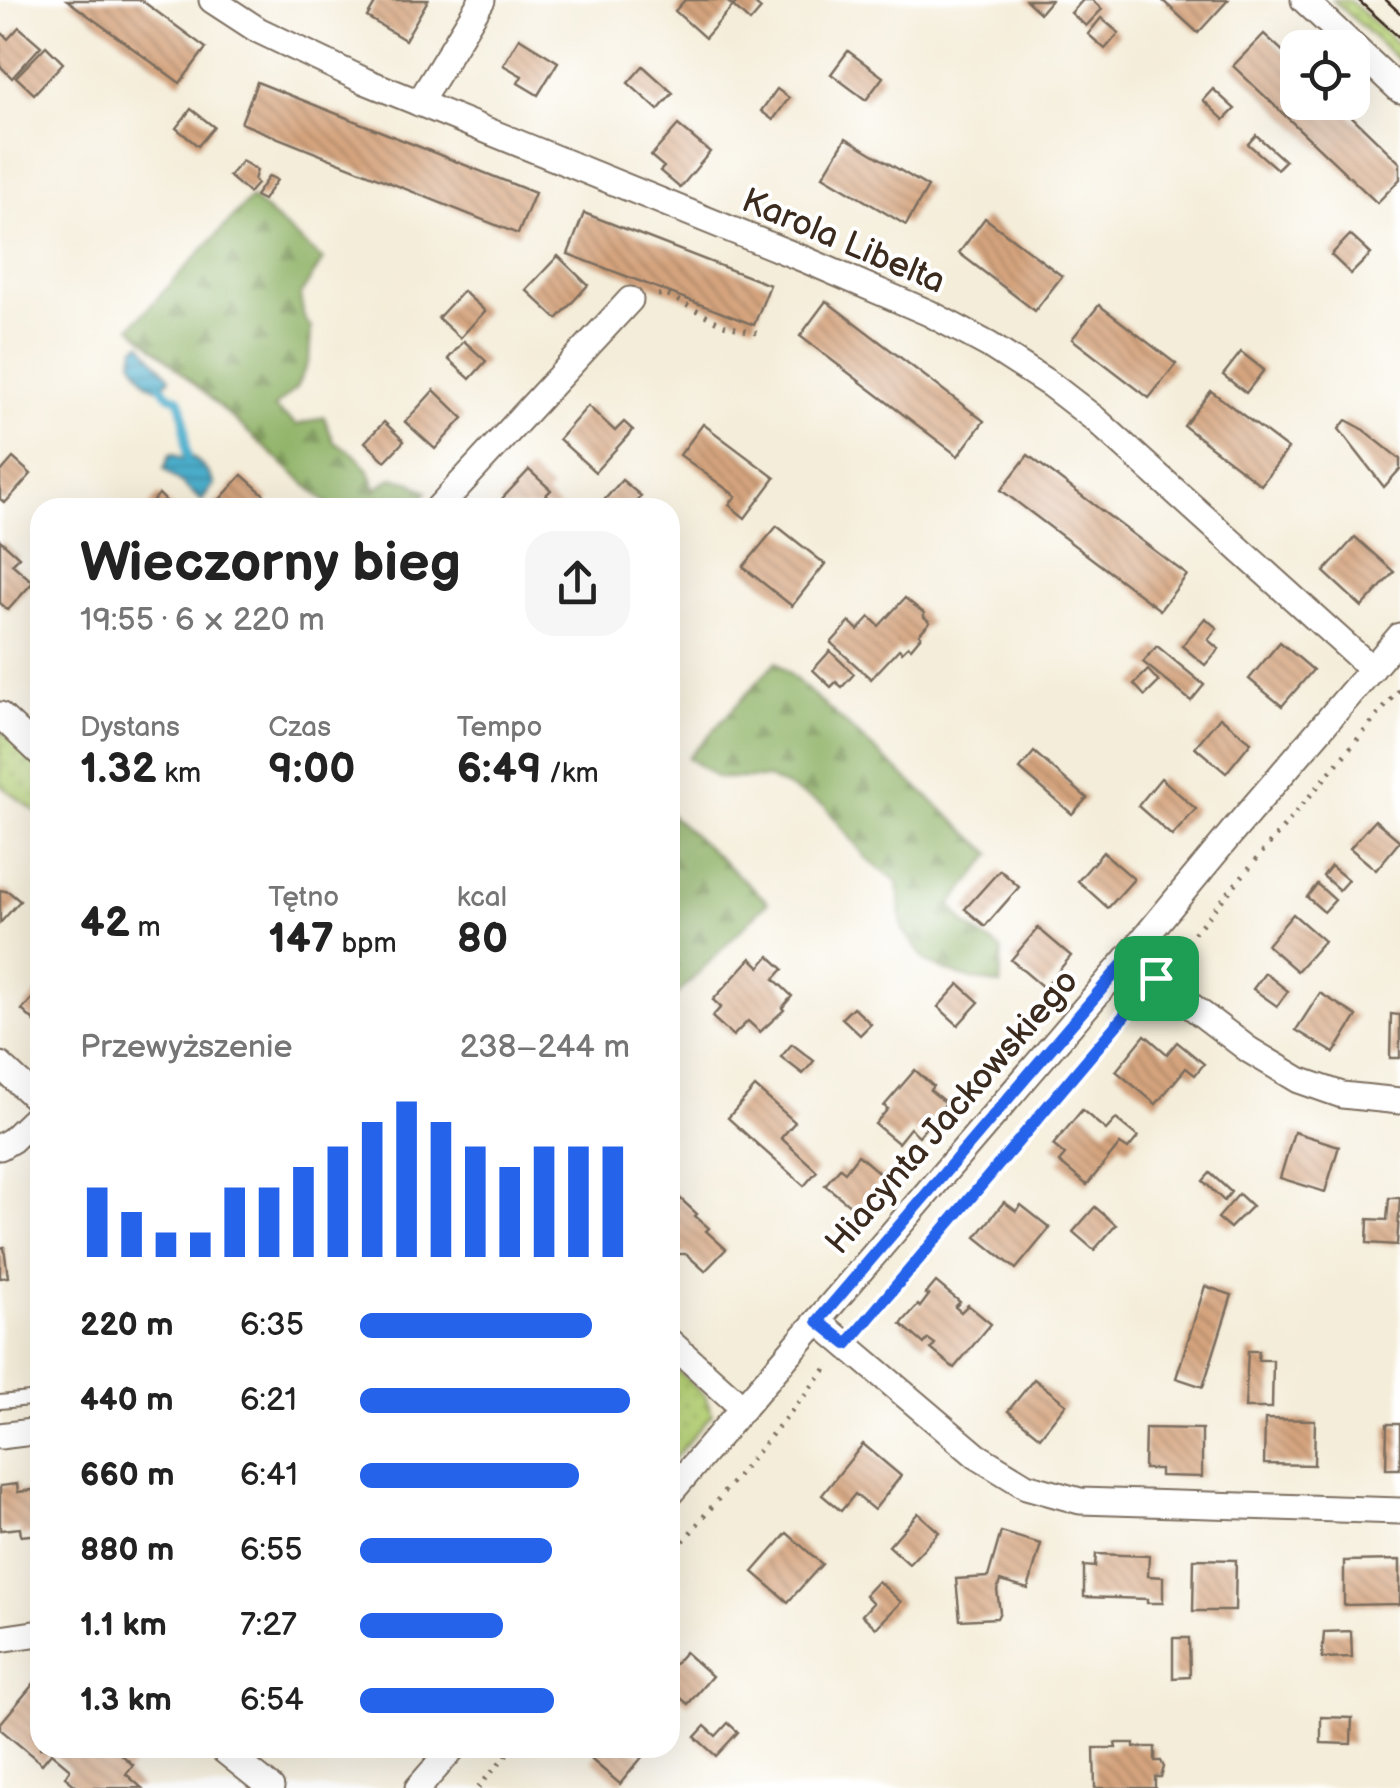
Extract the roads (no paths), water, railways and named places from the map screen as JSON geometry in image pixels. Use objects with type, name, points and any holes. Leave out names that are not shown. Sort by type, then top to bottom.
[{"type":"street","name":"Karola Libelta","points":[[212,0],[258,30],[365,81],[806,260],[929,313],[988,345],[1095,418],[1372,669]]},
{"type":"street","points":[[419,103],[482,0]]},
{"type":"street","points":[[1304,0],[1400,90]]},
{"type":"street","points":[[447,498],[630,300]]},
{"type":"street","name":"Hiacynta Jackowskiego","points":[[680,1482],[1400,636]]},
{"type":"street","points":[[0,715],[30,744]]},
{"type":"street","points":[[1128,958],[1249,1050],[1299,1080],[1342,1095],[1400,1101]]},
{"type":"street","points":[[0,1065],[30,1093]]},
{"type":"street","points":[[0,1148],[30,1123]]},
{"type":"street","points":[[818,1321],[977,1456],[1026,1486],[1080,1500],[1400,1511]]},
{"type":"street","points":[[680,1351],[743,1408]]},
{"type":"street","points":[[0,1436],[30,1432]]},
{"type":"street","points":[[0,1639],[30,1634]]},
{"type":"street","points":[[233,1758],[270,1788]]},
{"type":"street","points":[[418,1788],[444,1758]]},
{"type":"lane","points":[[0,1402],[30,1399]]},
{"type":"water","points":[[141,343],[170,378],[156,388],[147,383],[132,360]]},
{"type":"water","points":[[170,455],[183,459],[187,455],[200,463],[214,484],[204,498],[198,498],[164,469]]},
{"type":"waterway","points":[[161,386],[182,406],[187,455]]},
{"type":"tram line","points":[[1358,0],[1400,38]]},
{"type":"tram line","points":[[1386,0],[1400,13]]}]
